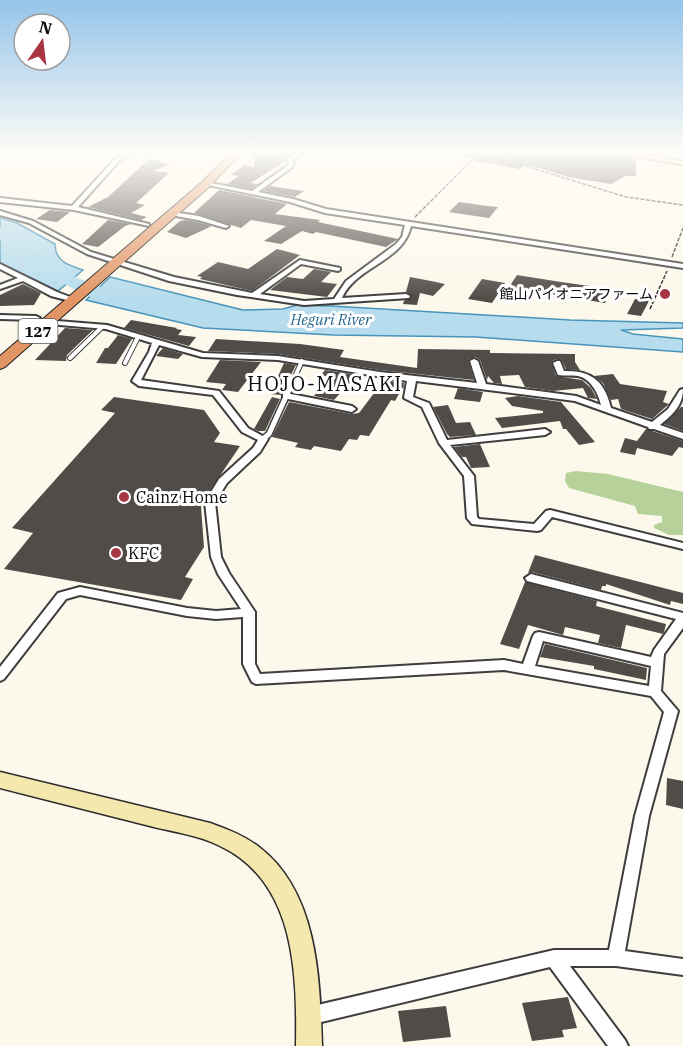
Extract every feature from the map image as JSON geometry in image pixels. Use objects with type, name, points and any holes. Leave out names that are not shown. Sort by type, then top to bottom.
[{"type":"highway","name":"127","points":[[111,261],[172,202]]},
{"type":"highway","name":"127","points":[[0,350],[42,320],[186,202]]},
{"type":"highway","name":"127","points":[[0,364],[42,320]]},
{"type":"street","points":[[17,202],[74,208],[147,225]]},
{"type":"street","points":[[74,208],[80,202]]},
{"type":"street","points":[[299,202],[325,211],[683,266]]},
{"type":"street","points":[[0,213],[31,222],[82,250],[111,261],[172,279],[253,296],[304,303],[406,296]]},
{"type":"street","points":[[172,214],[199,218],[226,226]]},
{"type":"street","points":[[337,301],[338,295],[348,284],[405,237],[409,223]]},
{"type":"street","points":[[253,296],[300,262],[338,269]]},
{"type":"street","points":[[0,266],[69,297]]},
{"type":"street","points":[[0,287],[24,278]]},
{"type":"street","points":[[0,317],[102,327],[202,355],[302,361],[412,379],[576,399],[683,436]]},
{"type":"street","points":[[156,343],[136,381],[216,393],[245,430],[263,439],[257,450],[223,481],[210,502],[216,557],[224,574],[249,612],[249,664],[256,679],[504,665],[655,692],[671,711],[642,816],[616,957]]},
{"type":"street","points":[[474,361],[482,386]]},
{"type":"street","points":[[557,363],[561,373],[579,373],[596,384],[606,401],[607,411]]},
{"type":"street","points":[[412,379],[408,398],[426,405],[444,443],[469,476],[472,518],[476,522],[537,528],[550,513],[683,546]]},
{"type":"street","points":[[652,427],[671,411],[683,392]]},
{"type":"street","points":[[286,396],[352,409]]},
{"type":"street","points":[[444,443],[545,432]]},
{"type":"street","points":[[531,578],[683,618],[658,653],[655,692]]},
{"type":"street","points":[[0,676],[62,596],[80,591],[187,612],[216,615],[249,612]]},
{"type":"street","points":[[528,669],[539,636],[657,663]]},
{"type":"street","points":[[0,780],[190,826],[224,837],[247,850],[271,874],[290,909],[303,952],[309,1017],[309,1046]]},
{"type":"street","points":[[309,1017],[554,958],[616,957],[683,966]]},
{"type":"street","points":[[554,958],[619,1046]]},
{"type":"lane","points":[[70,358],[102,327]]},
{"type":"lane","points":[[125,363],[138,337]]},
{"type":"lane","points":[[263,439],[269,434],[302,361]]},
{"type":"path","points":[[409,223],[430,202]]},
{"type":"path","points":[[660,202],[683,205]]},
{"type":"green space","points":[[576,471],[608,474],[683,492],[683,535],[669,535],[654,528],[654,525],[662,522],[662,516],[638,514],[635,506],[569,488],[565,481],[566,473]]},
{"type":"water","points":[[0,218],[17,223],[55,244],[57,255],[60,258],[83,270],[58,291],[0,263]]},
{"type":"water","points":[[110,277],[243,310],[283,309],[297,305],[331,306],[570,320],[683,323],[683,328],[621,330],[633,334],[683,339],[683,352],[476,337],[333,335],[203,328],[86,300]]},
{"type":"building","points":[[98,202],[137,202],[145,205],[131,213],[147,217],[141,220],[88,207]]},
{"type":"building","points":[[206,202],[276,202],[287,204],[275,214],[320,220],[318,222],[398,239],[386,247],[302,231],[281,244],[264,241],[286,226],[251,220],[241,228],[194,213]]},
{"type":"building","points":[[459,202],[498,207],[489,218],[449,212]]},
{"type":"building","points":[[50,210],[70,212],[57,222],[36,219]]},
{"type":"building","points":[[108,220],[131,224],[98,247],[82,244]]},
{"type":"building","points":[[186,220],[212,226],[186,238],[167,232],[180,221]]},
{"type":"building","points":[[277,249],[300,255],[252,291],[200,279],[202,277],[197,276],[218,262],[248,269]]},
{"type":"building","points":[[314,269],[331,272],[321,282],[337,284],[327,297],[270,290],[287,277],[303,279]]},
{"type":"building","points":[[517,275],[611,289],[605,303],[509,287]]},
{"type":"building","points":[[410,277],[445,284],[433,296],[420,293],[417,305],[403,304],[412,297],[406,292]]},
{"type":"building","points":[[482,279],[505,283],[492,303],[468,299]]},
{"type":"building","points":[[23,284],[41,293],[34,305],[0,306],[0,295]]},
{"type":"building","points":[[635,299],[649,301],[641,316],[627,314]]},
{"type":"building","points":[[131,320],[177,328],[182,330],[178,335],[196,337],[189,346],[124,328]]},
{"type":"building","points":[[65,328],[93,330],[67,355],[66,361],[35,360]]},
{"type":"building","points":[[118,335],[132,339],[116,364],[96,363],[105,348],[108,348]]},
{"type":"building","points":[[216,339],[300,344],[344,350],[340,357],[417,368],[418,349],[575,354],[575,362],[580,370],[566,369],[561,359],[556,359],[551,362],[556,376],[582,380],[591,388],[597,399],[588,398],[583,388],[553,391],[525,387],[519,375],[500,376],[502,384],[494,383],[488,376],[487,380],[480,360],[475,357],[468,360],[474,380],[380,370],[278,354],[208,351]]},
{"type":"building","points":[[163,348],[183,354],[178,359],[156,356]]},
{"type":"building","points":[[220,360],[261,362],[238,392],[222,390],[226,384],[206,382]]},
{"type":"building","points":[[284,363],[296,365],[281,395],[270,394]]},
{"type":"building","points":[[325,370],[357,375],[334,400],[314,396],[329,377],[321,375]]},
{"type":"building","points":[[613,374],[620,384],[667,391],[663,402],[669,404],[652,419],[621,409],[618,399],[611,400],[603,383],[594,376]]},
{"type":"building","points":[[384,380],[404,383],[403,392],[400,392],[395,401],[391,400],[369,436],[360,435],[357,440],[349,439],[341,451],[314,446],[311,450],[295,447],[298,443],[272,437],[289,402],[352,414],[359,413]]},
{"type":"building","points":[[458,388],[483,392],[480,402],[454,399]]},
{"type":"building","points":[[518,396],[561,402],[595,442],[579,445],[566,429],[563,429],[560,421],[502,428],[495,418],[543,413],[543,411],[512,406],[505,398]]},
{"type":"building","points":[[114,397],[204,410],[220,433],[214,442],[240,446],[203,501],[201,507],[204,547],[185,577],[193,579],[181,600],[4,569],[33,533],[12,528],[115,413],[101,410]]},
{"type":"building","points":[[272,397],[280,399],[265,431],[258,431],[254,429]]},
{"type":"building","points":[[448,405],[456,423],[470,422],[476,435],[450,437],[447,434],[433,407]]},
{"type":"building","points":[[683,407],[683,431],[664,424]]},
{"type":"building","points":[[646,429],[683,441],[683,448],[679,447],[672,456],[637,448],[635,455],[620,452],[625,438],[637,441]]},
{"type":"building","points":[[480,444],[490,467],[471,468],[466,457],[462,457],[454,447]]},
{"type":"building","points":[[535,555],[683,593],[683,604],[671,601],[670,605],[606,584],[601,590],[532,572],[528,573]]},
{"type":"building","points":[[525,582],[597,601],[596,606],[666,624],[664,632],[663,634],[626,625],[621,648],[598,643],[600,635],[565,627],[563,635],[528,625],[519,649],[500,644]]},
{"type":"building","points":[[545,644],[647,668],[646,680],[594,669],[594,666],[540,657]]},
{"type":"building","points":[[667,778],[683,781],[683,809],[666,805]]},
{"type":"building","points":[[568,997],[577,1028],[562,1030],[564,1037],[532,1041],[522,1003]]},
{"type":"building","points":[[446,1006],[451,1037],[403,1042],[398,1011]]},
{"type":"waterway","name":"Heguri River","points":[[0,231],[27,256],[41,265],[73,282],[124,302]]},
{"type":"place","name":"館山パイオニアファーム","points":[[665,294]]},
{"type":"place","name":"Cainz Home","points":[[124,497]]},
{"type":"place","name":"KFC","points":[[116,553]]},
{"type":"district","name":"HOJO-MASAKI","points":[[325,383]]}]
